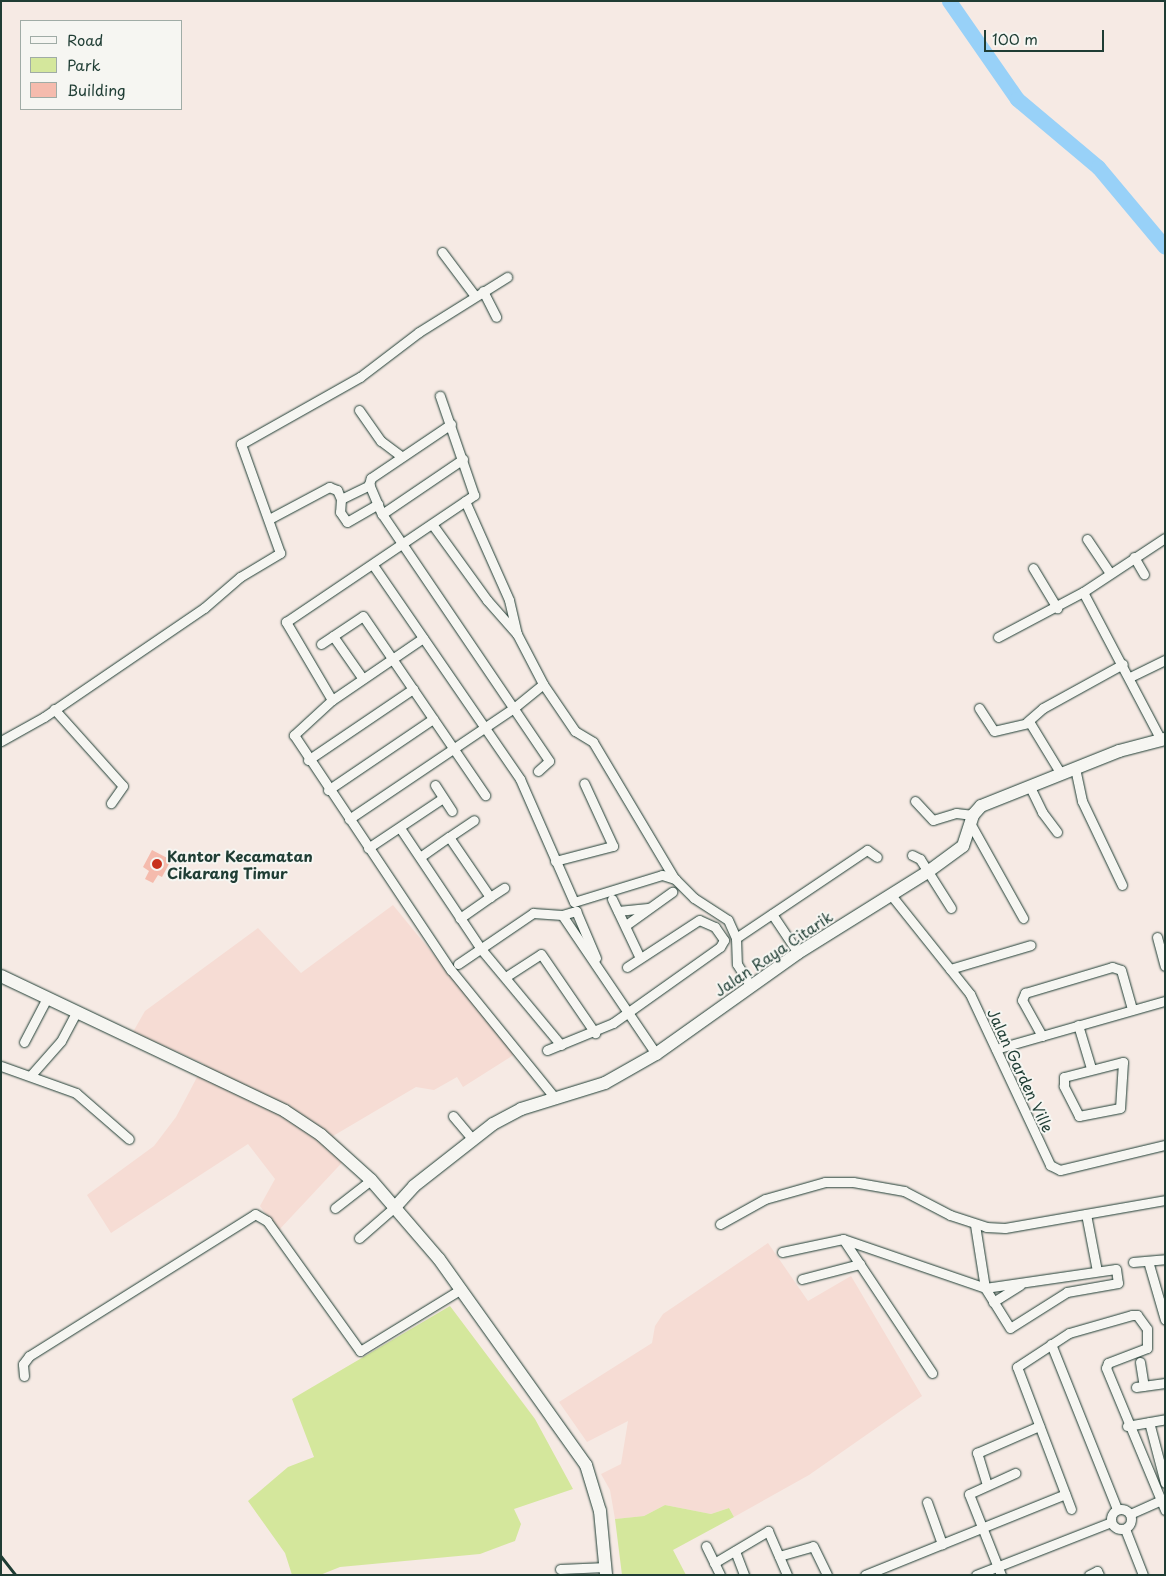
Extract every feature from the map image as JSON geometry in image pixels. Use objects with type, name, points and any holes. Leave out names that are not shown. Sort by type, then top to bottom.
[{"type":"street","points":[[442,252],[479,293],[496,317]]},
{"type":"street","points":[[1,741],[54,709],[204,608],[247,572],[278,556],[281,549],[271,518],[241,444],[360,377],[419,332],[507,276]]},
{"type":"street","points":[[332,700],[286,622],[373,565],[475,492],[440,396]]},
{"type":"street","points":[[359,410],[381,441],[402,457]]},
{"type":"street","points":[[451,424],[371,478],[370,485],[382,514],[515,708],[549,761],[538,771]]},
{"type":"street","points":[[382,514],[463,459]]},
{"type":"street","points":[[341,500],[370,485]]},
{"type":"street","points":[[271,518],[329,487],[337,490],[341,500],[340,512],[347,522],[378,504]]},
{"type":"street","points":[[465,501],[509,600],[517,634]]},
{"type":"street","points":[[432,524],[487,600],[517,634],[543,684],[575,731],[593,742],[675,879],[694,898],[728,920],[736,938],[737,964],[750,986]]},
{"type":"street","points":[[998,637],[1057,608],[1083,592],[1109,572],[1165,538]]},
{"type":"street","points":[[1087,539],[1109,572]]},
{"type":"street","points":[[1134,557],[1144,574]]},
{"type":"street","points":[[373,565],[520,779],[576,903],[662,875],[675,879]]},
{"type":"street","points":[[1034,568],[1057,608]]},
{"type":"street","points":[[972,819],[993,800],[1076,768],[1163,739],[1083,592]]},
{"type":"street","points":[[321,644],[363,616],[485,795]]},
{"type":"street","points":[[333,636],[363,679]]},
{"type":"street","points":[[423,638],[332,700],[294,731],[308,760],[451,970],[555,1098]]},
{"type":"street","points":[[1130,677],[1165,660]]},
{"type":"street","points":[[979,708],[994,731],[1027,722],[1043,708],[1123,664]]},
{"type":"street","points":[[349,819],[515,708],[543,684]]},
{"type":"street","points":[[308,760],[413,689]]},
{"type":"street","points":[[54,709],[123,786],[111,803]]},
{"type":"street","points":[[328,790],[433,719]]},
{"type":"street","points":[[1027,722],[1038,732],[1061,774]]},
{"type":"street","points":[[1076,768],[1082,801],[1122,885]]},
{"type":"street","points":[[556,861],[613,846],[584,783]]},
{"type":"street","points":[[435,785],[452,811]]},
{"type":"street","points":[[1030,787],[1042,812],[1057,832]]},
{"type":"street","points":[[368,848],[443,798]]},
{"type":"street","points":[[915,801],[933,820],[964,812],[972,819],[1023,918]]},
{"type":"street","name":"Jalan Raya Citarik","points":[[396,1205],[414,1186],[472,1140],[507,1116],[555,1098],[605,1083],[656,1054],[798,953],[929,871],[963,846],[972,819]]},
{"type":"street","points":[[420,857],[474,820]]},
{"type":"street","points":[[400,828],[481,949],[507,976],[561,1045]]},
{"type":"street","points":[[449,837],[490,897]]},
{"type":"street","points":[[736,938],[867,850],[878,858]]},
{"type":"street","points":[[912,856],[920,859],[951,908]]},
{"type":"street","points":[[460,918],[504,888]]},
{"type":"street","points":[[626,925],[672,892]]},
{"type":"street","name":"Jalan Garden Ville","points":[[891,895],[970,994],[1054,1169],[1165,1145]]},
{"type":"street","points":[[612,899],[626,925],[640,958]]},
{"type":"street","points":[[618,911],[651,907]]},
{"type":"street","points":[[458,964],[533,913],[562,915],[576,911],[606,981]]},
{"type":"street","points":[[772,914],[798,953]]},
{"type":"street","points":[[562,915],[656,1054]]},
{"type":"street","points":[[548,1050],[595,1033],[720,947],[724,940],[715,927],[699,920],[627,967]]},
{"type":"street","points":[[1157,937],[1165,966]]},
{"type":"street","points":[[950,968],[1031,944]]},
{"type":"street","points":[[507,976],[541,954],[595,1033]]},
{"type":"street","points":[[1042,1036],[1022,1000],[1025,993],[1112,967],[1121,970],[1132,1009]]},
{"type":"street","points":[[1,976],[285,1111],[321,1135],[372,1180],[396,1205],[461,1288],[586,1465],[597,1497],[606,1571],[560,1569]]},
{"type":"street","points":[[24,1042],[47,998]]},
{"type":"street","points":[[996,1050],[1132,1009],[1165,1001]]},
{"type":"street","points":[[31,1075],[60,1041],[77,1011]]},
{"type":"street","points":[[1078,1025],[1091,1068]]},
{"type":"street","points":[[1124,1062],[1123,1102],[1117,1110],[1082,1117],[1074,1108],[1063,1079],[1091,1068],[1124,1062]]},
{"type":"street","points":[[1,1066],[31,1075],[76,1093],[129,1140]]},
{"type":"street","points":[[453,1116],[472,1140]]},
{"type":"street","points":[[335,1208],[372,1180]]},
{"type":"street","points":[[720,1224],[765,1199],[796,1188],[853,1182],[904,1191],[975,1225],[1005,1228],[1165,1200]]},
{"type":"street","points":[[359,1238],[396,1205]]},
{"type":"street","points":[[24,1376],[23,1364],[29,1356],[255,1214],[267,1221],[360,1351],[461,1288]]},
{"type":"street","points":[[1086,1214],[1097,1272]]},
{"type":"street","points":[[782,1252],[843,1239],[985,1288],[1116,1269],[1118,1283],[1067,1292],[1010,1328],[985,1288],[975,1225]]},
{"type":"street","points":[[843,1239],[932,1373]]},
{"type":"street","points":[[1134,1262],[1165,1259]]},
{"type":"street","points":[[1148,1261],[1165,1320]]},
{"type":"street","points":[[802,1279],[860,1264]]},
{"type":"street","points":[[994,1302],[1024,1282]]},
{"type":"street","points":[[1071,1509],[1017,1367],[1051,1344],[1086,1327],[1132,1315],[1139,1317],[1147,1329],[1147,1348],[1108,1363],[1106,1368],[1127,1426],[1165,1510]]},
{"type":"street","points":[[1051,1344],[1117,1509],[1130,1514],[1161,1500]]},
{"type":"street","points":[[1140,1362],[1140,1386],[1165,1383]]},
{"type":"street","points":[[1127,1426],[1165,1419]]},
{"type":"street","points":[[1149,1422],[1165,1482]]},
{"type":"street","points":[[987,1485],[977,1453],[1039,1426]]},
{"type":"street","points":[[999,1571],[980,1527],[969,1494],[1016,1473]]},
{"type":"street","points":[[871,1574],[980,1527],[1065,1494]]},
{"type":"street","points":[[928,1502],[942,1544]]},
{"type":"street","points":[[1117,1509],[1111,1514],[1111,1522],[1116,1528],[1125,1528],[1131,1521],[1130,1514]]},
{"type":"street","points":[[976,1575],[999,1571],[1111,1522]]},
{"type":"street","points":[[1125,1528],[1143,1575]]},
{"type":"street","points":[[714,1563],[768,1531],[787,1575]]},
{"type":"street","points":[[706,1546],[720,1575]]},
{"type":"street","points":[[779,1556],[813,1546],[827,1575]]},
{"type":"street","points":[[735,1551],[744,1575]]},
{"type":"shaded area","points":[[393,905],[515,1054],[463,1087],[457,1077],[434,1090],[416,1087],[333,1136],[351,1153],[278,1231],[260,1206],[275,1179],[248,1144],[111,1233],[87,1195],[154,1146],[176,1117],[204,1064],[133,1032],[145,1011],[258,928],[301,973]]},
{"type":"shaded area","points":[[768,1243],[808,1301],[851,1276],[922,1396],[809,1475],[734,1517],[729,1508],[711,1514],[665,1505],[644,1516],[615,1519],[610,1490],[601,1474],[621,1464],[628,1421],[587,1442],[559,1402],[652,1343],[655,1326],[663,1314]]},
{"type":"green space","points":[[450,1306],[535,1419],[573,1489],[514,1509],[521,1524],[515,1541],[480,1554],[340,1567],[320,1575],[292,1575],[285,1553],[248,1501],[288,1467],[314,1457],[292,1399]]},
{"type":"green space","points":[[665,1505],[711,1514],[729,1508],[734,1517],[673,1550],[686,1575],[622,1575],[615,1519],[644,1516]]},
{"type":"building","name":"Kantor Kecamatan Cikarang Timur","points":[[152,850],[171,860],[162,877],[158,875],[153,883],[145,879],[149,871],[143,867]]},
{"type":"waterway","points":[[949,1],[1017,99],[1098,167],[1165,247]]},
{"type":"railway","points":[[1,1556],[16,1575]]},
{"type":"place","name":"Kantor Kecamatan Cikarang Timur","points":[[157,864]]}]
